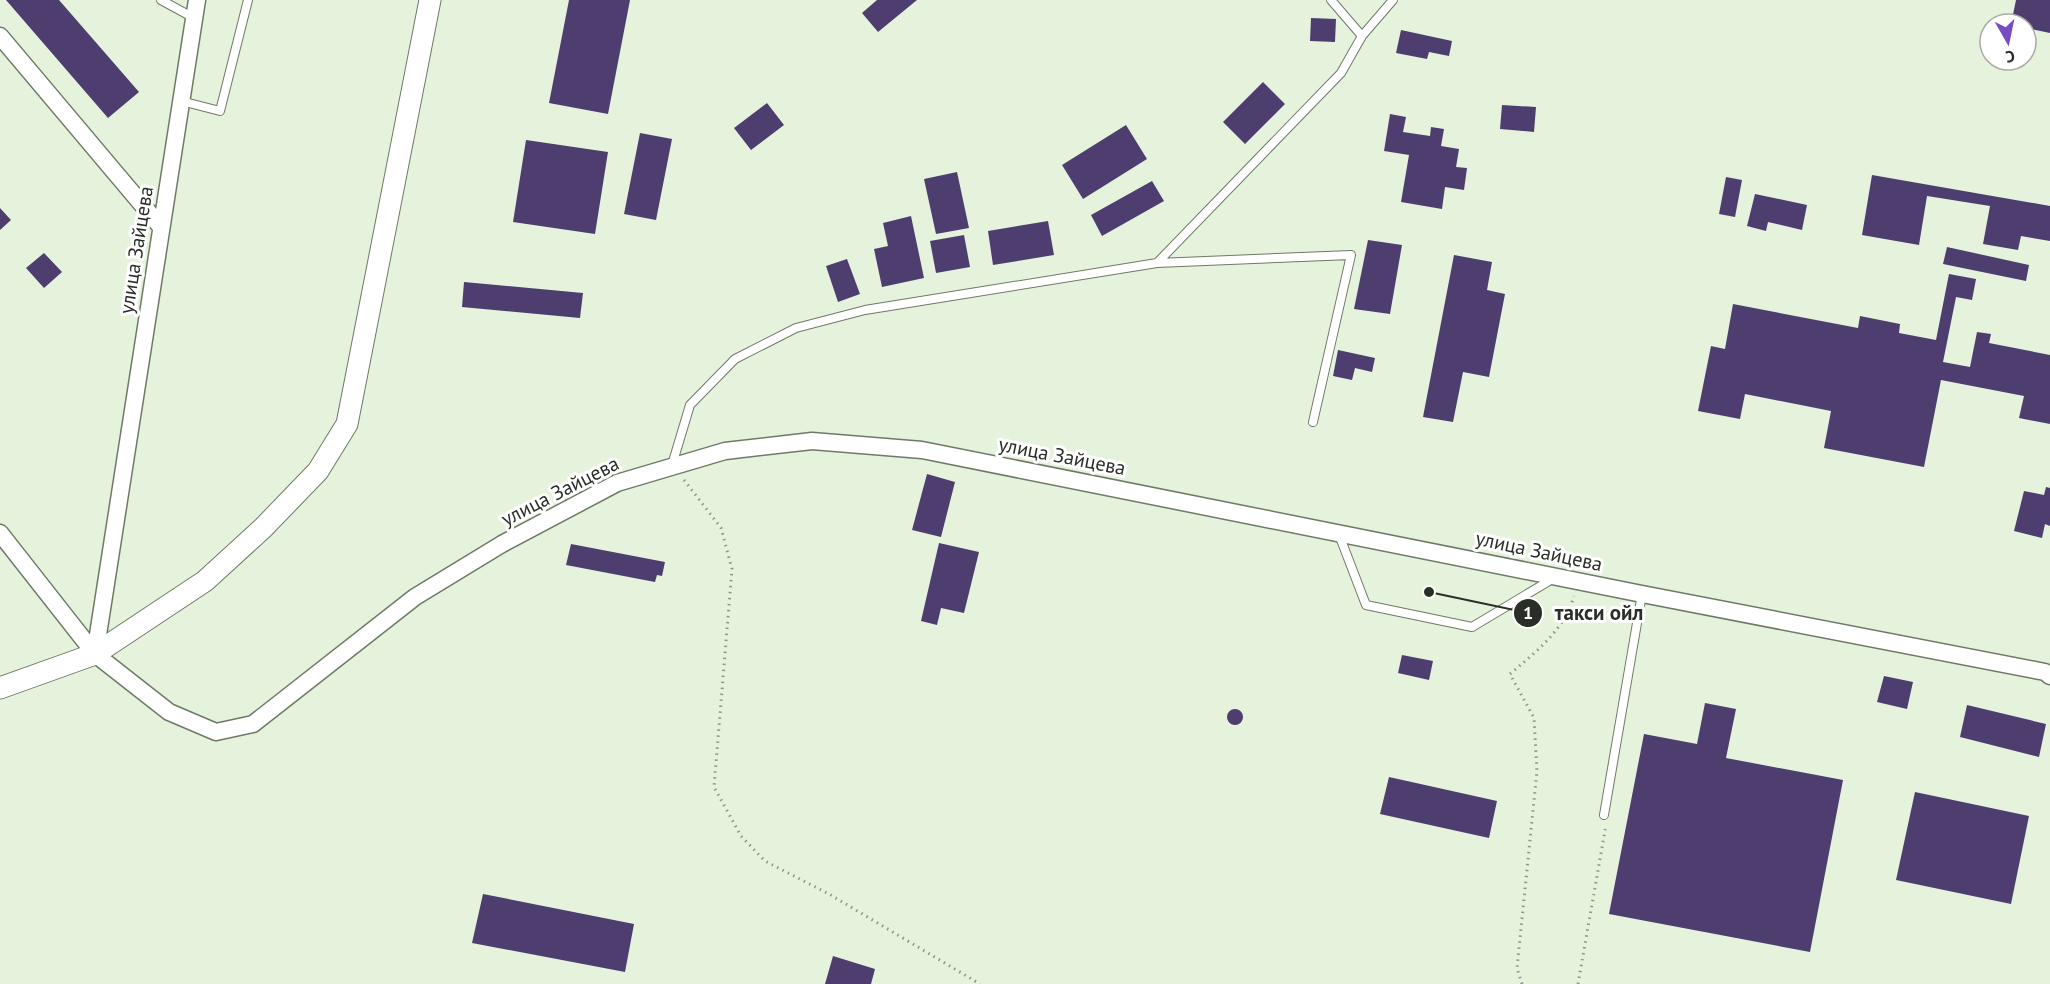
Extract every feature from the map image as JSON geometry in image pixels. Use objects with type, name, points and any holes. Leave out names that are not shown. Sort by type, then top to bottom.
[{"type":"street","name":"улица Зайцева","points":[[196,0],[95,654],[169,712],[216,732],[253,724],[416,597],[502,544],[617,483],[725,451],[812,441],[922,450],[2046,672],[2050,676]]},
{"type":"street","points":[[0,688],[95,654],[205,581],[255,536],[318,471],[347,424],[430,0]]},
{"type":"street","points":[[0,36],[161,227]]},
{"type":"street","points":[[0,532],[95,654]]},
{"type":"lane","points":[[161,0],[194,18]]},
{"type":"lane","points":[[181,101],[220,111],[248,0]]},
{"type":"lane","points":[[1331,0],[1362,36]]},
{"type":"lane","points":[[1157,263],[1341,73],[1362,36],[1393,0]]},
{"type":"lane","points":[[672,465],[690,405],[735,358],[796,328],[865,310],[1157,263],[1352,255],[1313,422]]},
{"type":"lane","points":[[1338,532],[1366,605],[1472,627],[1558,576]]},
{"type":"lane","points":[[1604,815],[1642,594]]},
{"type":"path","points":[[672,465],[721,528],[732,569],[714,787],[741,836],[765,861],[829,894],[980,984]]},
{"type":"path","points":[[1522,984],[1516,968],[1537,771],[1534,718],[1510,674],[1541,647],[1568,615],[1578,580]]},
{"type":"path","points":[[1578,984],[1606,827],[1604,815]]},
{"type":"building","points":[[6,0],[59,0],[139,92],[108,118]]},
{"type":"building","points":[[569,0],[630,0],[608,114],[549,103]]},
{"type":"building","points":[[877,0],[917,0],[878,32],[862,13]]},
{"type":"building","points":[[2016,0],[2050,0],[2050,33],[2038,30],[2038,12],[2014,12]]},
{"type":"building","points":[[1311,18],[1336,19],[1335,42],[1310,41]]},
{"type":"building","points":[[1401,30],[1452,41],[1449,56],[1429,52],[1427,59],[1396,53]]},
{"type":"building","points":[[1263,82],[1285,104],[1245,144],[1223,122]]},
{"type":"building","points":[[767,103],[784,125],[751,150],[734,128]]},
{"type":"building","points":[[1502,105],[1536,107],[1534,132],[1500,129]]},
{"type":"building","points":[[1390,114],[1406,117],[1403,132],[1430,136],[1431,127],[1444,129],[1441,146],[1459,149],[1456,167],[1467,168],[1464,190],[1445,187],[1442,209],[1401,202],[1409,155],[1384,151]]},
{"type":"building","points":[[1126,125],[1147,159],[1083,199],[1062,165]]},
{"type":"building","points":[[640,133],[672,139],[656,220],[624,214]]},
{"type":"building","points":[[526,140],[608,152],[595,234],[513,222]]},
{"type":"building","points":[[957,172],[969,228],[936,234],[924,179]]},
{"type":"building","points":[[1872,175],[2050,206],[2050,241],[2021,236],[2018,250],[1983,244],[1990,206],[1927,196],[1919,245],[1862,235]]},
{"type":"building","points":[[1726,177],[1742,180],[1735,217],[1719,214]]},
{"type":"building","points":[[1152,181],[1164,201],[1102,236],[1091,215]]},
{"type":"building","points":[[1755,194],[1807,205],[1802,230],[1768,222],[1766,231],[1747,226]]},
{"type":"building","points":[[0,208],[11,220],[0,230]]},
{"type":"building","points":[[911,216],[924,278],[882,287],[874,249],[888,246],[883,223]]},
{"type":"building","points":[[1048,221],[1054,255],[993,265],[988,231]]},
{"type":"building","points":[[964,235],[970,267],[936,273],[930,241]]},
{"type":"building","points":[[1368,240],[1402,245],[1390,314],[1354,309]]},
{"type":"building","points":[[1947,247],[2029,265],[2026,281],[1943,264]]},
{"type":"building","points":[[44,253],[62,272],[44,288],[26,268]]},
{"type":"building","points":[[1454,255],[1492,262],[1487,290],[1505,294],[1489,377],[1463,372],[1453,422],[1423,417]]},
{"type":"building","points":[[847,259],[860,294],[838,302],[826,266]]},
{"type":"building","points":[[1949,274],[1976,279],[1972,300],[1956,297],[1943,362],[1970,367],[1977,332],[1991,334],[1989,343],[2050,355],[2050,424],[2019,418],[2024,396],[1941,380],[1924,467],[1824,448],[1831,411],[1745,394],[1740,419],[1698,411],[1711,346],[1725,349],[1733,304],[1858,328],[1860,316],[1900,324],[1899,333],[1936,340]]},
{"type":"building","points":[[464,282],[583,293],[580,318],[462,307]]},
{"type":"building","points":[[1338,350],[1375,358],[1372,372],[1355,368],[1352,380],[1333,376]]},
{"type":"building","points":[[927,474],[955,482],[941,537],[912,530]]},
{"type":"building","points":[[2046,487],[2050,488],[2050,526],[2045,524],[2042,538],[2014,531],[2024,491],[2044,495]]},
{"type":"building","points":[[939,543],[979,552],[964,613],[941,608],[937,625],[921,621]]},
{"type":"building","points":[[571,544],[665,562],[662,576],[657,575],[655,582],[566,565]]},
{"type":"building","points":[[1402,655],[1433,661],[1429,680],[1398,673]]},
{"type":"building","points":[[1884,676],[1913,682],[1907,709],[1877,702]]},
{"type":"building","points":[[1705,703],[1736,709],[1726,758],[1843,780],[1810,952],[1609,914],[1644,734],[1697,744]]},
{"type":"building","points":[[1967,705],[2046,724],[2039,757],[1960,737]]},
{"type":"building","points":[[1235,709],[1243,717],[1235,725],[1227,717]]},
{"type":"building","points":[[1389,777],[1497,801],[1489,838],[1380,814]]},
{"type":"building","points":[[1915,792],[2029,816],[2011,904],[1896,880]]},
{"type":"building","points":[[483,894],[634,924],[625,972],[472,943]]},
{"type":"building","points":[[833,956],[875,969],[871,984],[825,984]]},
{"type":"place","name":"такси ойл","points":[[1429,592]]}]
